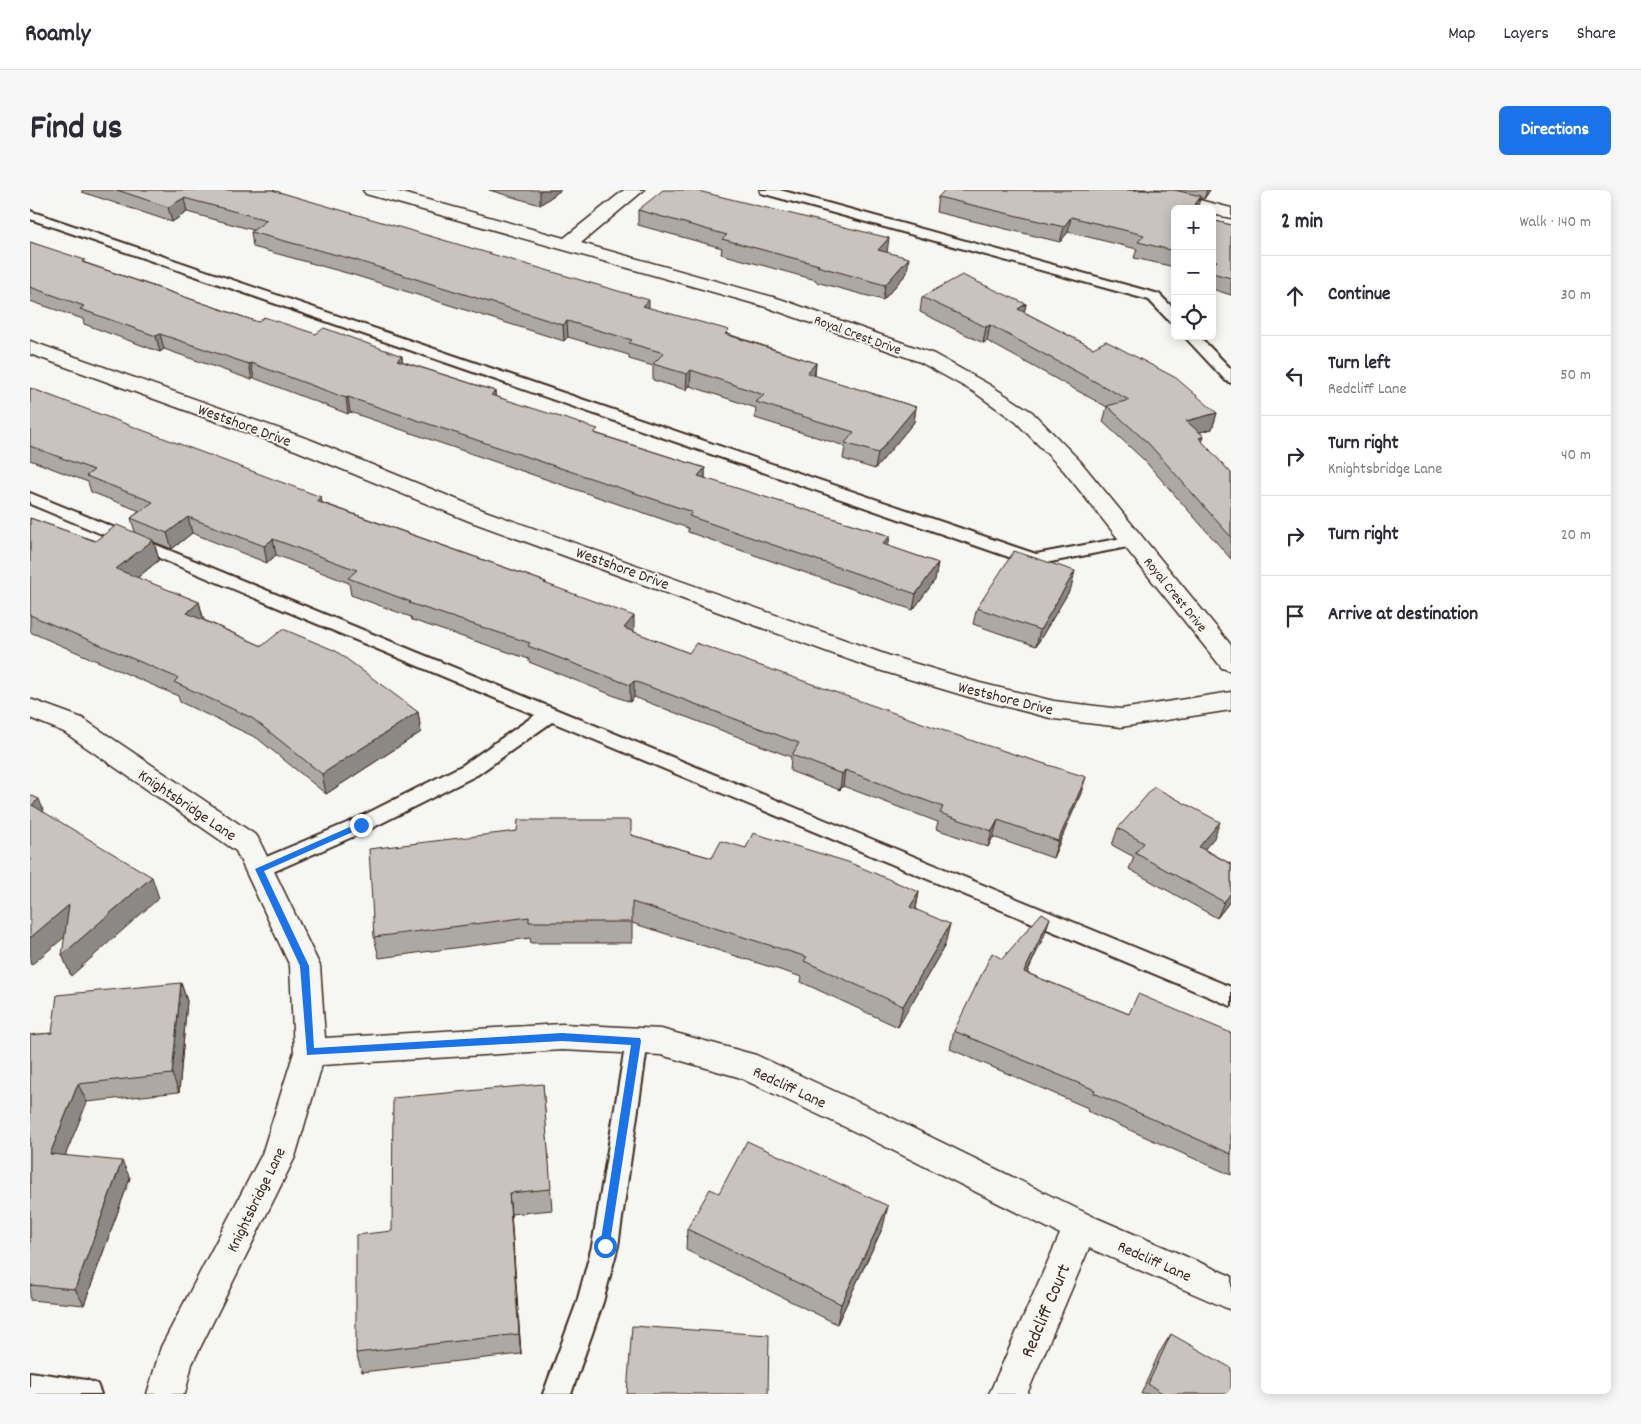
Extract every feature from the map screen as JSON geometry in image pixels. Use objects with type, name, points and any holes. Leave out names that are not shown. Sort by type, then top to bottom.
[{"type":"street","name":"Royal Crest Drive","points":[[372,190],[773,303],[927,358],[980,388],[1024,417],[1072,466],[1231,662]]},
{"type":"street","points":[[568,245],[635,190]]},
{"type":"street","points":[[1138,190],[1231,213]]},
{"type":"street","name":"Westshore Drive","points":[[30,347],[303,445],[477,516],[881,662],[978,691],[1054,710],[1121,718],[1231,701]]},
{"type":"street","name":"Knightsbridge Lane","points":[[30,708],[73,725],[247,844],[305,966],[310,1052],[278,1157],[174,1360],[166,1394]]},
{"type":"street","name":"Redcliff Lane","points":[[310,1052],[562,1037],[661,1042],[745,1065],[876,1126],[1080,1227],[1231,1293]]},
{"type":"street","name":"Redcliff Court","points":[[1008,1394],[1080,1227]]},
{"type":"lane","points":[[766,190],[1154,297],[1171,315]]},
{"type":"lane","points":[[30,215],[1036,560],[1133,541]]},
{"type":"lane","points":[[1195,340],[1231,378]]},
{"type":"lane","points":[[30,498],[1231,997]]},
{"type":"lane","points":[[259,869],[361,825],[470,770],[550,714]]},
{"type":"lane","points":[[557,1394],[590,1302],[605,1246],[636,1041]]},
{"type":"lane","points":[[30,1385],[87,1394]]},
{"type":"building","points":[[117,190],[272,190],[649,300],[643,306],[729,330],[725,334],[816,363],[807,373],[916,407],[878,453],[845,443],[854,432],[756,402],[764,395],[691,370],[687,374],[653,364],[664,353],[629,343],[632,340],[567,321],[563,325],[352,259],[251,232],[267,220],[184,198],[168,207]]},
{"type":"building","points":[[663,190],[694,190],[889,238],[878,250],[909,258],[885,285],[722,239],[727,235],[638,210]]},
{"type":"building","points":[[945,190],[1174,190],[1201,196],[1195,205],[1171,205],[1171,250],[1138,242],[1144,235],[1071,217],[1064,227],[938,197]]},
{"type":"building","points":[[1216,221],[1231,225],[1231,278],[1216,274]]},
{"type":"building","points":[[30,242],[85,260],[82,262],[258,322],[264,317],[316,334],[324,328],[402,356],[397,360],[495,391],[491,395],[598,429],[594,433],[705,468],[698,476],[890,536],[883,544],[938,563],[916,594],[689,516],[692,512],[348,397],[346,398],[251,363],[249,364],[160,334],[156,336],[80,309],[84,306],[30,287]]},
{"type":"building","points":[[962,275],[1026,304],[1018,309],[1093,348],[1106,341],[1176,378],[1217,413],[1186,421],[1204,436],[1199,438],[1231,473],[1231,537],[1149,444],[1107,406],[1129,400],[990,325],[986,327],[922,297]]},
{"type":"building","points":[[30,388],[321,497],[316,501],[546,582],[544,583],[634,616],[624,628],[689,653],[696,643],[976,742],[1086,777],[1058,841],[998,820],[992,831],[940,813],[943,807],[845,770],[842,774],[792,755],[799,743],[634,681],[630,685],[528,646],[530,643],[409,603],[411,602],[348,578],[357,570],[273,539],[264,546],[188,517],[167,533],[131,518],[153,502],[86,476],[94,470],[30,446]]},
{"type":"building","points":[[30,518],[95,541],[117,525],[153,540],[116,569],[199,602],[187,613],[262,646],[283,629],[336,651],[418,712],[322,774],[252,718],[174,682],[178,678],[30,615]]},
{"type":"building","points":[[1014,551],[1075,571],[1040,630],[977,608]]},
{"type":"building","points":[[1154,787],[1220,822],[1199,847],[1231,864],[1231,893],[1224,902],[1135,853],[1144,843],[1118,828]]},
{"type":"building","points":[[30,795],[39,799],[32,805],[152,877],[62,955],[69,905],[30,938]]},
{"type":"building","points":[[518,820],[631,820],[631,835],[712,858],[721,841],[746,848],[753,833],[848,862],[919,892],[910,907],[950,924],[903,1006],[804,961],[807,957],[632,902],[632,922],[529,922],[529,917],[374,937],[369,849],[517,831]]},
{"type":"building","points":[[1042,913],[1050,918],[1024,972],[1129,1014],[1138,994],[1231,1033],[1231,1154],[1094,1093],[1095,1090],[954,1031],[992,953],[1002,959]]},
{"type":"building","points":[[181,983],[172,1074],[78,1084],[50,1154],[122,1161],[75,1289],[30,1285],[30,1035],[52,1033],[57,995]]},
{"type":"building","points":[[543,1084],[551,1189],[509,1193],[519,1334],[356,1353],[356,1235],[392,1231],[393,1098]]},
{"type":"building","points":[[747,1141],[888,1206],[841,1304],[687,1229],[710,1189],[719,1193]]},
{"type":"building","points":[[632,1326],[769,1335],[768,1394],[627,1394]]},
{"type":"building","points":[[1171,1334],[1231,1368],[1231,1394],[1164,1394],[1148,1384]]},
{"type":"route","points":[[361,825],[259,869],[305,966],[310,1052],[562,1037],[636,1041],[605,1246]]}]
